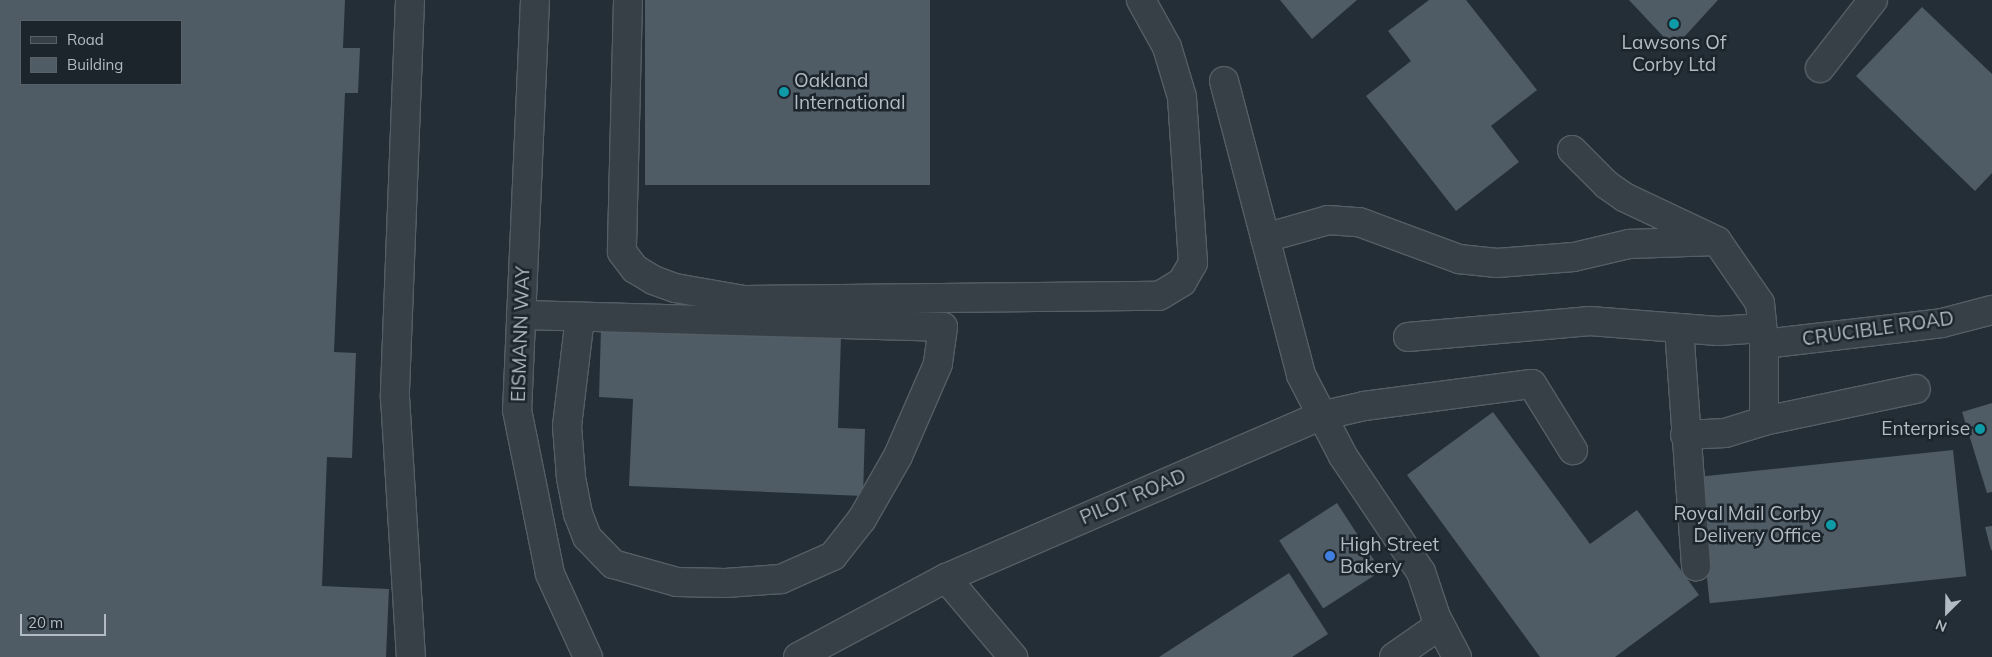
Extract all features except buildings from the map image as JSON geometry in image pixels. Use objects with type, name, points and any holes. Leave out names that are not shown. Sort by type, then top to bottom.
[{"type":"street","points":[[410,0],[395,397],[411,657]]},
{"type":"street","name":"EISMANN WAY","points":[[535,0],[517,410],[550,574],[588,657]]},
{"type":"street","points":[[628,0],[622,252],[635,269],[654,280],[675,288],[744,300],[1159,296],[1182,282],[1193,263],[1182,97],[1167,47],[1141,0]]},
{"type":"street","points":[[1820,68],[1873,0]]},
{"type":"street","points":[[1224,81],[1301,375],[1320,416],[1343,456],[1421,572],[1440,625],[1457,657]]},
{"type":"street","points":[[1572,150],[1607,185],[1624,197],[1717,241],[1762,325],[1764,421]]},
{"type":"street","points":[[1265,238],[1328,220],[1359,222],[1459,259],[1497,263],[1574,257],[1629,244],[1717,241]]},
{"type":"street","name":"CRUCIBLE ROAD","points":[[1408,337],[1590,321],[1718,331],[1762,325],[1942,323],[1992,310]]},
{"type":"street","points":[[521,315],[944,327],[938,364],[898,456],[862,519],[833,556],[781,579],[725,584],[677,582],[613,564],[587,537],[578,514],[571,477],[567,426],[580,317]]},
{"type":"street","points":[[1678,328],[1696,566]]},
{"type":"street","name":"PILOT ROAD","points":[[798,657],[946,578],[1320,416],[1364,406],[1532,384],[1573,450]]},
{"type":"street","points":[[1685,435],[1725,433],[1764,421],[1916,389]]},
{"type":"street","points":[[946,578],[1013,657]]},
{"type":"street","points":[[1394,657],[1440,625]]},
{"type":"place","name":"Lawsons Of Corby Ltd","points":[[1674,24]]},
{"type":"place","name":"Oakland International","points":[[784,92]]},
{"type":"place","name":"Enterprise","points":[[1980,429]]},
{"type":"place","name":"Royal Mail Corby Delivery Office","points":[[1831,525]]},
{"type":"place","name":"High Street Bakery","points":[[1330,556]]}]
